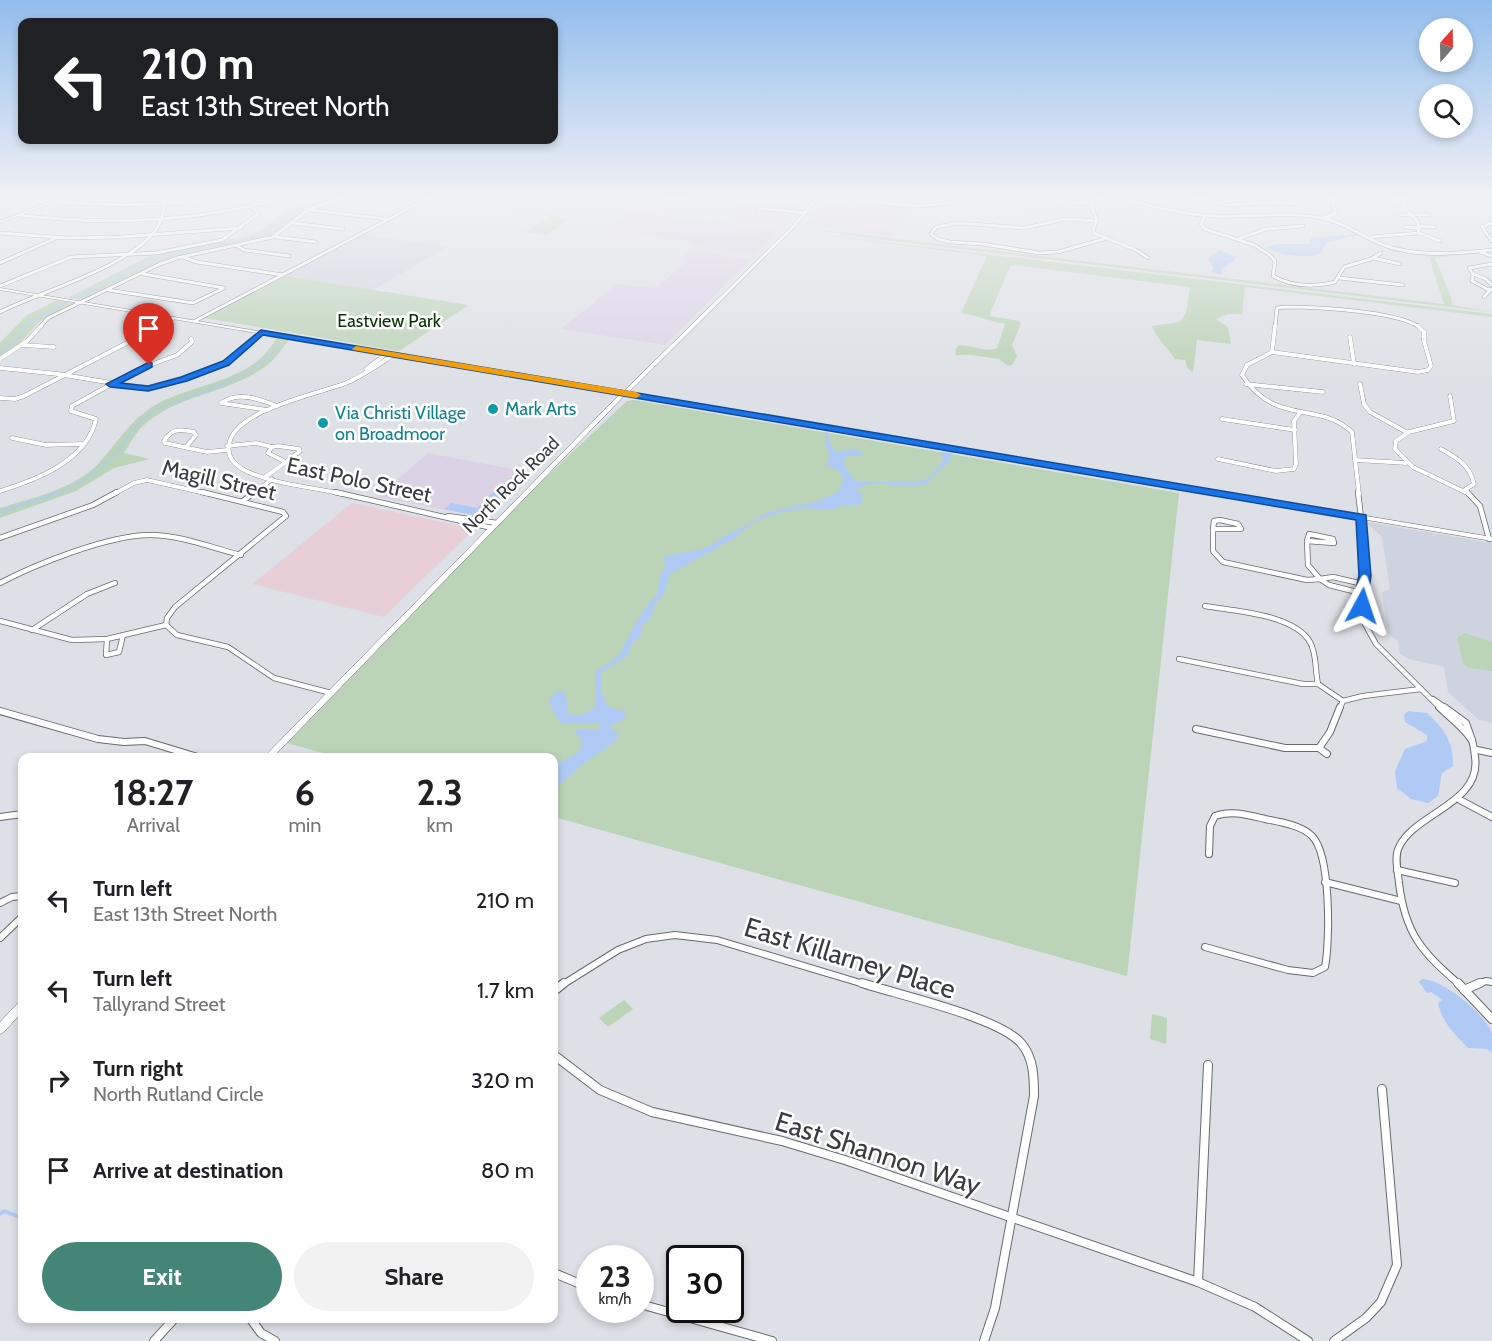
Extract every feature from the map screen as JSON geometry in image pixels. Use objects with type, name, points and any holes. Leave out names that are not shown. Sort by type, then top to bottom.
[{"type":"main road","name":"North Rock Road","points":[[272,753],[624,393],[758,260]]},
{"type":"main road","points":[[0,287],[1490,539]]},
{"type":"main road","points":[[0,1029],[18,1010]]},
{"type":"street","points":[[0,287],[63,260]]},
{"type":"street","points":[[0,312],[113,260]]},
{"type":"street","points":[[0,359],[22,345],[48,318],[160,264],[175,260]]},
{"type":"street","points":[[190,260],[283,275]]},
{"type":"street","points":[[195,321],[313,260]]},
{"type":"street","points":[[1274,260],[1273,276],[1282,281],[1299,284],[1335,282],[1344,267],[1368,260]]},
{"type":"street","points":[[1380,260],[1400,264]]},
{"type":"street","points":[[1491,288],[1472,280],[1473,274],[1470,270],[1471,267],[1492,264]]},
{"type":"street","points":[[108,290],[193,303],[224,288],[142,274]]},
{"type":"street","points":[[1473,274],[1486,279],[1491,288]]},
{"type":"street","points":[[1339,278],[1403,285]]},
{"type":"street","points":[[1484,297],[1491,288]]},
{"type":"street","points":[[1272,351],[1276,337],[1275,312],[1282,306],[1301,306],[1395,319],[1418,325],[1424,332],[1424,341],[1431,366],[1428,370],[1354,364],[1272,351],[1247,365],[1242,375],[1248,388],[1262,399],[1299,414],[1333,420],[1349,427],[1352,432],[1362,517],[1362,555],[1365,566],[1361,593],[1365,624],[1376,644],[1472,741]]},
{"type":"street","points":[[0,398],[15,399],[174,318]]},
{"type":"street","points":[[0,368],[63,375],[148,389],[184,379],[226,363],[261,332]]},
{"type":"street","points":[[1350,337],[1354,364]]},
{"type":"street","points":[[0,491],[56,472],[70,460],[95,427],[96,418],[72,411],[72,406],[137,370],[177,355],[192,342],[191,339]]},
{"type":"street","points":[[22,345],[54,347]]},
{"type":"street","points":[[227,448],[240,426],[267,410],[346,383],[389,354]]},
{"type":"street","points":[[1246,384],[1323,392]]},
{"type":"street","points":[[1359,384],[1363,403],[1370,412],[1408,433]]},
{"type":"street","points":[[1450,396],[1456,419],[1453,422],[1408,433],[1397,439],[1396,451],[1406,463],[1462,491],[1478,503],[1490,539]]},
{"type":"street","points":[[267,410],[250,405],[227,406],[221,403],[225,399],[237,397],[277,406]]},
{"type":"street","points":[[1218,459],[1224,462],[1287,471],[1294,469],[1296,464],[1294,421],[1299,414]]},
{"type":"street","points":[[1222,418],[1295,430]]},
{"type":"street","points":[[186,447],[196,433],[184,429],[168,433],[164,441],[186,447],[207,452],[256,443],[299,449],[300,451],[265,477]]},
{"type":"street","points":[[12,438],[45,445],[82,444]]},
{"type":"street","points":[[272,447],[268,453],[286,462]]},
{"type":"street","name":"East Polo Street","points":[[227,448],[229,457],[241,468],[265,477],[494,526]]},
{"type":"street","points":[[1441,449],[1470,470],[1474,484],[1462,491]]},
{"type":"street","points":[[1356,460],[1406,463]]},
{"type":"street","points":[[243,501],[272,479]]},
{"type":"street","name":"Magill Street","points":[[0,538],[93,505],[134,483],[143,481],[275,508],[286,516],[241,555]]},
{"type":"street","points":[[1213,529],[1236,531],[1241,529],[1238,524],[1214,521],[1213,529],[1212,545],[1214,555],[1223,562],[1307,580],[1333,577],[1363,584]]},
{"type":"street","points":[[1307,541],[1332,544],[1334,540],[1309,534],[1307,541],[1308,565],[1320,579],[1329,585],[1361,593]]},
{"type":"street","points":[[0,583],[22,572],[118,540],[137,536],[162,536],[241,555]]},
{"type":"street","points":[[166,625],[167,618],[175,606],[241,555]]},
{"type":"street","points":[[32,630],[87,594],[116,583]]},
{"type":"street","points":[[1205,606],[1281,621],[1305,634],[1312,644],[1318,684]]},
{"type":"street","points":[[0,621],[72,640],[107,639],[166,625]]},
{"type":"street","points":[[1294,627],[1301,624]]},
{"type":"street","points":[[166,625],[177,635],[228,647],[274,678],[331,693]]},
{"type":"street","points":[[107,639],[106,655],[113,655],[119,652],[123,636]]},
{"type":"street","points":[[1179,659],[1302,684],[1318,684],[1343,701]]},
{"type":"street","points":[[1196,729],[1285,748],[1302,750],[1319,748],[1331,735],[1334,717],[1343,701],[1363,696],[1421,689]]},
{"type":"street","points":[[1431,699],[1466,723],[1477,750],[1481,775],[1473,791],[1410,832],[1398,847],[1397,870],[1401,901],[1413,938],[1492,1019]]},
{"type":"street","points":[[0,711],[98,739],[124,742],[145,741],[185,753]]},
{"type":"street","points":[[1319,748],[1327,754]]},
{"type":"street","points":[[1477,750],[1492,753]]},
{"type":"street","points":[[1460,800],[1492,817]]},
{"type":"street","points":[[1205,947],[1288,970],[1313,973],[1325,967],[1328,951],[1322,850],[1311,835],[1297,828],[1226,812],[1215,816],[1210,826],[1209,854]]},
{"type":"street","points":[[0,817],[18,815]]},
{"type":"street","points":[[1397,870],[1455,883]]},
{"type":"street","points":[[1325,882],[1401,901]]},
{"type":"street","points":[[0,903],[18,896]]},
{"type":"street","points":[[0,936],[18,920]]},
{"type":"street","name":"East Killarney Place","points":[[657,937],[690,936],[717,940],[974,1017],[1004,1029],[1022,1045],[1030,1056],[1034,1071],[1034,1096],[1011,1218]]},
{"type":"street","points":[[558,988],[593,963],[631,944],[657,937]]},
{"type":"street","points":[[1464,990],[1492,982]]},
{"type":"street","name":"East Shannon Way","points":[[558,1057],[600,1090],[652,1112],[782,1141],[848,1161],[1198,1282]]},
{"type":"street","points":[[1208,1065],[1198,1282],[1253,1303],[1283,1321],[1308,1341]]},
{"type":"street","points":[[1334,1341],[1376,1310],[1391,1287],[1397,1265],[1382,1089]]},
{"type":"street","points":[[984,1341],[995,1308],[1011,1218]]},
{"type":"street","points":[[558,1275],[576,1282]]},
{"type":"street","points":[[654,1308],[772,1341]]},
{"type":"street","points":[[154,1341],[171,1323]]},
{"type":"street","points":[[254,1323],[261,1333],[275,1341]]},
{"type":"shaded area","points":[[317,260],[426,260],[373,290],[285,276]]},
{"type":"shaded area","points":[[682,260],[749,260],[665,345],[561,329],[617,284],[656,288],[687,261]]},
{"type":"shaded area","points":[[428,453],[524,471],[482,517],[377,497]]},
{"type":"shaded area","points":[[352,503],[474,529],[384,617],[252,584]]},
{"type":"shaded area","points":[[1366,522],[1492,543],[1492,723],[1479,720],[1448,692],[1444,667],[1409,659],[1400,654],[1398,641],[1388,634],[1382,592],[1390,589],[1382,537]]},
{"type":"green space","points":[[142,260],[169,260],[83,300],[68,298]]},
{"type":"green space","points":[[985,260],[1031,260],[1492,314],[1492,317],[1245,287],[1242,314],[1228,314],[1216,319],[1228,327],[1231,344],[1197,340],[1193,372],[1188,369],[1185,360],[1175,359],[1152,326],[1180,322],[1186,313],[1190,287],[1010,266],[989,316],[1019,321],[1021,324],[1012,345],[1017,356],[1012,365],[1008,366],[999,359],[956,355],[955,350],[959,345],[988,350],[997,348],[1005,324],[961,313]]},
{"type":"green space","points":[[1050,260],[1071,260],[1444,304],[1430,260],[1436,260],[1452,305],[1492,312]]},
{"type":"green space","name":"Eastview Park","points":[[285,276],[469,305],[399,351],[205,318]]},
{"type":"green space","points":[[57,300],[74,304],[39,322],[21,342],[0,356],[0,343],[27,315]]},
{"type":"green space","points":[[278,337],[290,339],[272,361],[257,372],[173,406],[143,426],[124,453],[150,459],[114,468],[76,491],[0,518],[0,508],[53,492],[78,480],[99,463],[130,426],[152,407],[179,394],[222,380],[248,367],[263,357]]},
{"type":"green space","points":[[634,400],[1179,493],[1127,976],[558,818],[558,753],[323,753],[279,741],[483,536],[627,401]]},
{"type":"green space","points":[[1465,633],[1492,642],[1492,671],[1469,668],[1463,664],[1457,638]]},
{"type":"green space","points":[[624,1000],[633,1009],[608,1027],[599,1018]]},
{"type":"green space","points":[[1152,1014],[1167,1018],[1166,1044],[1150,1039]]},
{"type":"water","points":[[1209,260],[1235,260],[1221,271],[1224,273],[1220,275],[1212,272],[1213,267]]},
{"type":"water","points":[[825,432],[829,433],[828,439],[835,452],[855,449],[864,453],[844,459],[845,468],[857,482],[917,482],[931,477],[943,460],[941,452],[952,453],[948,463],[926,483],[918,486],[864,485],[857,489],[863,495],[860,505],[842,505],[833,510],[805,508],[778,513],[754,522],[733,539],[670,574],[664,594],[654,606],[651,617],[641,628],[641,635],[631,645],[628,655],[602,672],[601,684],[606,703],[615,709],[621,709],[626,714],[624,720],[611,725],[610,728],[619,734],[615,742],[580,766],[558,786],[558,762],[571,757],[582,744],[575,733],[576,730],[599,729],[600,723],[561,723],[551,708],[549,699],[558,691],[562,691],[566,697],[567,713],[571,715],[586,713],[596,706],[595,672],[619,654],[642,613],[657,595],[660,576],[666,565],[663,558],[703,549],[769,512],[818,501],[838,492],[844,479],[840,472],[826,465],[830,456],[825,442]]},
{"type":"water","points":[[494,492],[505,494],[481,517],[444,509],[451,503],[477,508]]},
{"type":"water","points":[[1408,711],[1427,713],[1443,730],[1452,750],[1453,766],[1442,773],[1438,796],[1428,803],[1411,799],[1397,788],[1395,771],[1405,749],[1427,741],[1427,735],[1405,722],[1404,715]]},
{"type":"water","points":[[1422,979],[1452,991],[1481,1016],[1492,1033],[1492,1053],[1487,1049],[1468,1048],[1458,1038],[1443,1016],[1438,1003],[1442,1000],[1431,992],[1427,993],[1419,982]]},
{"type":"waterway","points":[[76,298],[157,260]]},
{"type":"waterway","points":[[0,353],[18,337],[27,324],[65,303]]},
{"type":"waterway","points":[[57,494],[86,479],[106,464],[152,412],[236,378],[266,359],[279,345]]},
{"type":"waterway","points":[[0,512],[61,492]]},
{"type":"waterway","points":[[0,1214],[4,1211],[18,1216]]},
{"type":"slow traffic","points":[[356,349],[636,395]]},
{"type":"place","name":"Mark Arts","points":[[493,409]]},
{"type":"place","name":"Via Christi Village on Broadmoor","points":[[323,423]]},
{"type":"route","points":[[149,365],[110,384],[148,389],[184,379],[226,363],[261,332],[1362,517],[1364,543],[1362,555],[1365,576],[1361,593],[1362,606]]}]
